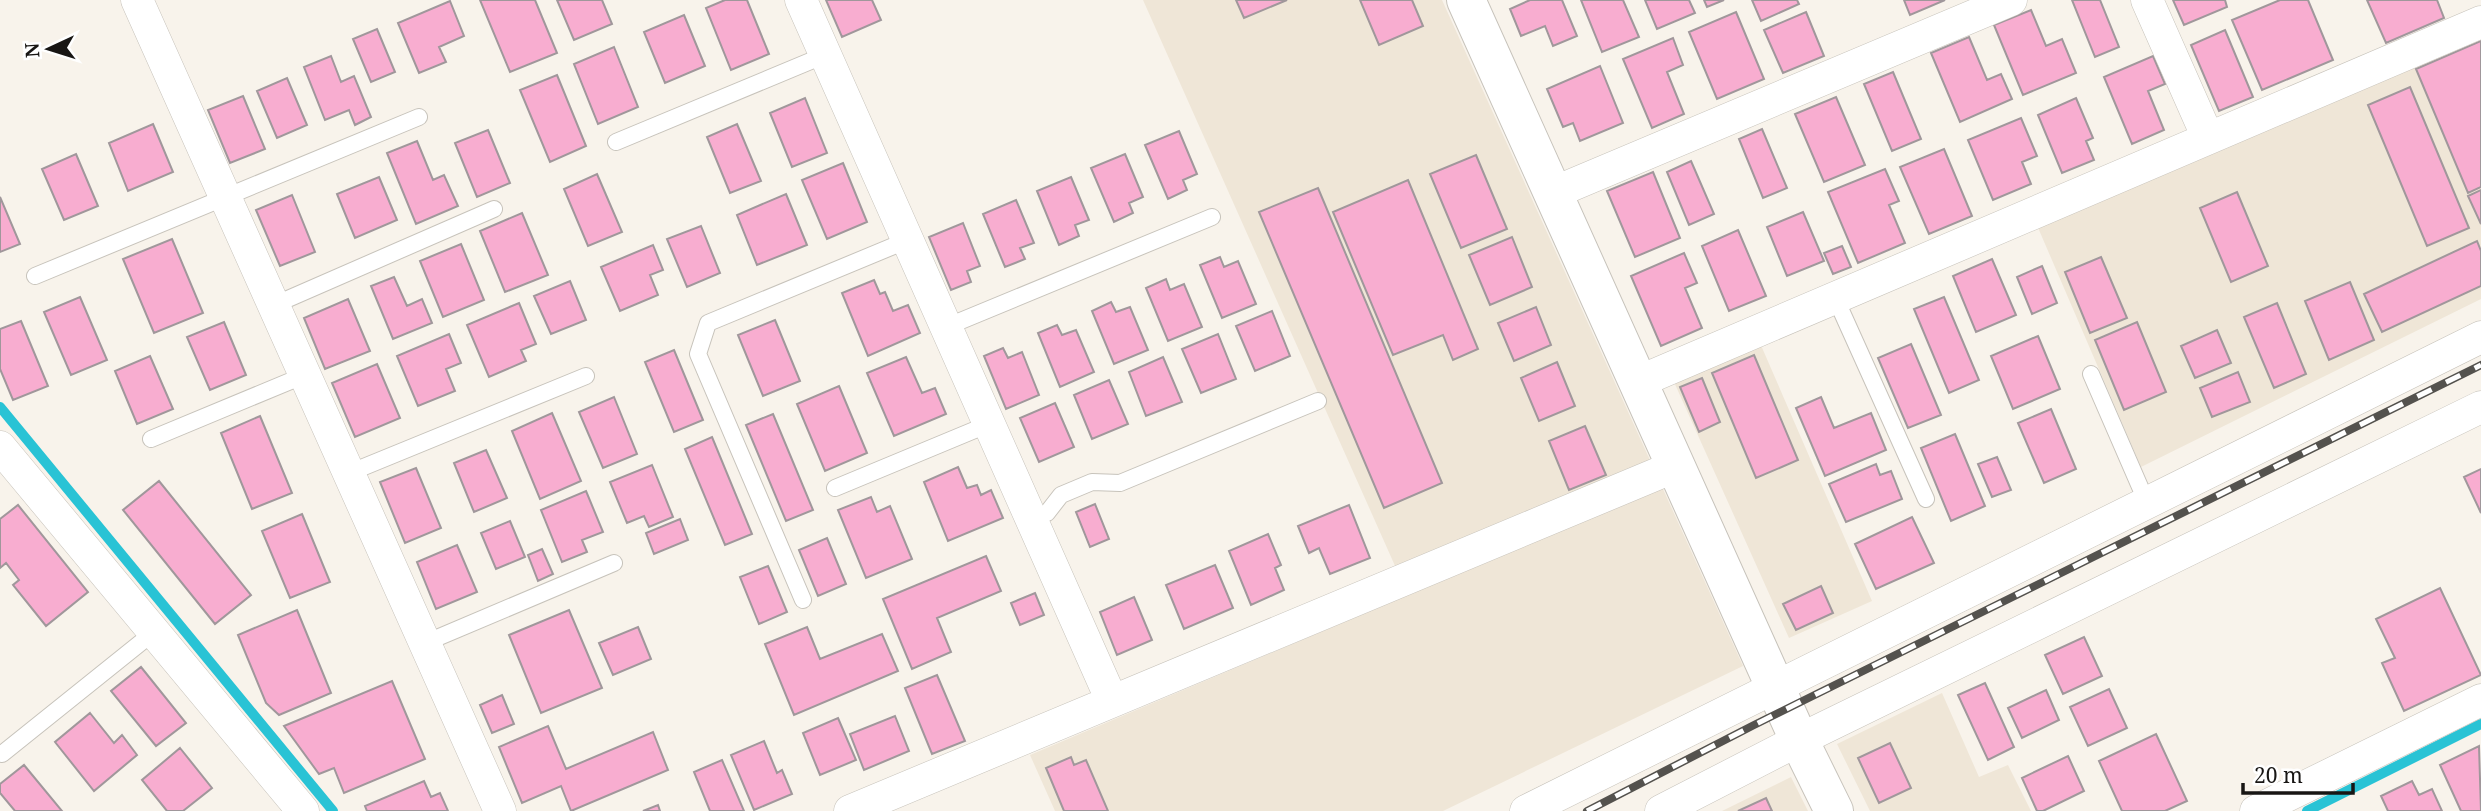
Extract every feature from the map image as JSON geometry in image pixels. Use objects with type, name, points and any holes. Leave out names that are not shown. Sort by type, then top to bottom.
[{"type":"street","points":[[137,0],[500,811]]},
{"type":"street","points":[[801,0],[1112,701]]},
{"type":"street","points":[[1553,193],[2011,0]]},
{"type":"street","points":[[2147,0],[2208,138]]},
{"type":"street","points":[[1472,2],[1553,193],[1799,740],[1834,811]]},
{"type":"street","points":[[1638,382],[2481,22]]},
{"type":"street","points":[[1525,811],[2481,337]]},
{"type":"street","points":[[1661,811],[1799,740],[2481,407]]},
{"type":"street","points":[[850,811],[1676,466]]},
{"type":"street","points":[[6,467],[154,632],[303,811]]},
{"type":"street","points":[[2256,811],[2481,700]]},
{"type":"lane","points":[[615,142],[825,55]]},
{"type":"lane","points":[[35,276],[419,117]]},
{"type":"lane","points":[[274,305],[494,209]]},
{"type":"lane","points":[[946,327],[1212,217]]},
{"type":"lane","points":[[803,600],[698,354],[708,323],[908,240]]},
{"type":"lane","points":[[1835,297],[1926,499]]},
{"type":"lane","points":[[2091,374],[2147,503]]},
{"type":"lane","points":[[151,439],[305,375]]},
{"type":"lane","points":[[349,473],[586,376]]},
{"type":"lane","points":[[1031,520],[1047,513],[1060,495],[1092,482],[1120,483],[1318,401]]},
{"type":"lane","points":[[835,488],[989,424]]},
{"type":"lane","points":[[425,643],[614,563]]},
{"type":"lane","points":[[2,754],[154,632]]},
{"type":"shaded area","points":[[1143,0],[1442,0],[1743,666],[1443,811],[1055,811],[1030,755],[1408,595]]},
{"type":"shaded area","points":[[2481,32],[2481,299],[2141,467],[2036,223]]},
{"type":"shaded area","points":[[1760,343],[1872,601],[1789,638],[1674,382]]},
{"type":"shaded area","points":[[1942,693],[1979,777],[2008,765],[2031,811],[1870,811],[1837,744]]},
{"type":"shaded area","points":[[1791,777],[1808,811],[1722,811]]},
{"type":"building","points":[[480,0],[535,0],[557,53],[510,72]]},
{"type":"building","points":[[557,0],[602,0],[612,24],[574,40]]},
{"type":"building","points":[[725,0],[747,0],[769,54],[731,70],[706,8]]},
{"type":"building","points":[[826,0],[872,0],[881,20],[842,37]]},
{"type":"building","points":[[1236,0],[1287,0],[1244,18]]},
{"type":"building","points":[[1360,0],[1412,0],[1423,26],[1379,45]]},
{"type":"building","points":[[1530,0],[1562,0],[1577,36],[1553,46],[1545,26],[1521,36],[1510,9]]},
{"type":"building","points":[[1581,0],[1623,0],[1639,37],[1602,52]]},
{"type":"building","points":[[1645,0],[1689,0],[1695,13],[1657,29]]},
{"type":"building","points":[[1704,0],[1724,0],[1707,7]]},
{"type":"building","points":[[1752,0],[1797,0],[1799,4],[1761,21]]},
{"type":"building","points":[[1904,0],[1945,0],[1910,15]]},
{"type":"building","points":[[2072,0],[2100,0],[2119,47],[2095,57]]},
{"type":"building","points":[[2173,0],[2225,0],[2227,7],[2184,25]]},
{"type":"building","points":[[2280,0],[2308,0],[2333,60],[2262,90],[2232,20]]},
{"type":"building","points":[[2367,0],[2437,0],[2444,18],[2386,43]]},
{"type":"building","points":[[450,1],[464,36],[439,47],[446,62],[419,73],[398,23]]},
{"type":"building","points":[[2031,10],[2046,46],[2062,39],[2076,73],[2023,95],[1994,25]]},
{"type":"building","points":[[1736,12],[1764,79],[1717,99],[1689,32]]},
{"type":"building","points":[[1806,12],[1824,56],[1783,73],[1764,30]]},
{"type":"building","points":[[684,15],[705,66],[665,83],[644,32]]},
{"type":"building","points":[[377,29],[395,72],[371,82],[353,39]]},
{"type":"building","points":[[2225,30],[2253,97],[2219,111],[2191,45]]},
{"type":"building","points":[[1969,37],[1987,80],[2001,74],[2012,99],[1960,122],[1931,53]]},
{"type":"building","points":[[1673,38],[1683,65],[1667,72],[1684,114],[1652,128],[1623,59]]},
{"type":"building","points":[[2481,41],[2481,187],[2468,193],[2416,69]]},
{"type":"building","points":[[614,47],[638,107],[598,124],[574,64]]},
{"type":"building","points":[[331,56],[341,82],[354,76],[371,117],[355,125],[349,110],[325,120],[304,67]]},
{"type":"building","points":[[2153,56],[2165,84],[2148,91],[2164,130],[2132,144],[2104,77]]},
{"type":"building","points":[[1600,66],[1623,123],[1580,141],[1573,123],[1563,127],[1547,89]]},
{"type":"building","points":[[1893,72],[1921,139],[1892,151],[1864,84]]},
{"type":"building","points":[[557,75],[586,146],[550,162],[520,90]]},
{"type":"building","points":[[287,78],[307,125],[277,138],[257,91]]},
{"type":"building","points":[[2410,87],[2469,228],[2427,246],[2368,105]]},
{"type":"building","points":[[243,96],[265,149],[230,163],[208,110]]},
{"type":"building","points":[[1836,97],[1865,165],[1824,182],[1795,114]]},
{"type":"building","points":[[805,98],[827,153],[792,167],[770,113]]},
{"type":"building","points":[[2076,98],[2093,138],[2086,141],[2094,160],[2062,173],[2038,115]]},
{"type":"building","points":[[2021,118],[2037,156],[2022,162],[2031,184],[1993,200],[1968,140]]},
{"type":"building","points":[[153,124],[173,172],[128,191],[109,143]]},
{"type":"building","points":[[737,124],[761,181],[730,193],[707,137]]},
{"type":"building","points":[[1762,129],[1787,188],[1763,198],[1739,139]]},
{"type":"building","points":[[488,130],[510,183],[477,197],[455,143]]},
{"type":"building","points":[[1179,131],[1197,174],[1183,180],[1187,190],[1168,199],[1145,145]]},
{"type":"building","points":[[417,141],[433,180],[444,175],[458,206],[416,224],[387,153]]},
{"type":"building","points":[[1944,149],[1972,216],[1929,234],[1900,167]]},
{"type":"building","points":[[76,154],[98,206],[64,220],[42,169]]},
{"type":"building","points":[[1125,154],[1143,197],[1129,203],[1133,213],[1114,222],[1091,168]]},
{"type":"building","points":[[1476,155],[1507,229],[1461,248],[1430,174]]},
{"type":"building","points":[[1691,161],[1714,214],[1689,225],[1667,172]]},
{"type":"building","points":[[843,163],[867,222],[827,239],[802,180]]},
{"type":"building","points":[[1885,169],[1899,201],[1889,205],[1905,243],[1858,263],[1828,192]]},
{"type":"building","points":[[1653,172],[1680,238],[1635,257],[1607,191]]},
{"type":"building","points":[[597,174],[622,232],[588,246],[564,189]]},
{"type":"building","points":[[379,177],[397,220],[355,238],[337,194]]},
{"type":"building","points":[[1071,177],[1089,220],[1075,225],[1079,236],[1059,245],[1037,191]]},
{"type":"building","points":[[1408,180],[1478,349],[1453,360],[1443,335],[1393,355],[1333,212]]},
{"type":"building","points":[[1318,188],[1442,483],[1384,508],[1259,212]]},
{"type":"building","points":[[2481,190],[2481,224],[2468,196]]},
{"type":"building","points":[[2237,192],[2268,266],[2231,282],[2200,208]]},
{"type":"building","points":[[786,194],[807,245],[757,265],[737,215]]},
{"type":"building","points":[[292,195],[315,252],[280,266],[256,210]]},
{"type":"building","points":[[0,197],[20,244],[0,252]]},
{"type":"building","points":[[1016,200],[1034,243],[1020,248],[1025,259],[1005,267],[983,214]]},
{"type":"building","points":[[1803,212],[1824,261],[1787,276],[1767,227]]},
{"type":"building","points":[[522,213],[548,275],[505,292],[480,231]]},
{"type":"building","points":[[963,223],[980,266],[967,271],[971,282],[951,290],[929,237]]},
{"type":"building","points":[[701,226],[720,273],[687,287],[667,239]]},
{"type":"building","points":[[1738,230],[1766,296],[1729,311],[1702,246]]},
{"type":"building","points":[[1512,237],[1532,287],[1490,305],[1469,255]]},
{"type":"building","points":[[172,239],[203,313],[154,333],[123,259]]},
{"type":"building","points":[[2477,241],[2481,251],[2481,286],[2382,332],[2364,294]]},
{"type":"building","points":[[461,244],[484,300],[443,317],[420,261]]},
{"type":"building","points":[[653,245],[663,270],[650,275],[658,295],[620,311],[601,267]]},
{"type":"building","points":[[1842,246],[1851,267],[1833,274],[1824,253]]},
{"type":"building","points":[[1684,253],[1697,283],[1685,288],[1702,328],[1661,346],[1631,276]]},
{"type":"building","points":[[1220,257],[1224,267],[1238,261],[1256,304],[1222,318],[1200,265]]},
{"type":"building","points":[[2101,257],[2127,318],[2090,333],[2065,272]]},
{"type":"building","points":[[1992,259],[2016,315],[1976,332],[1953,276]]},
{"type":"building","points":[[2042,266],[2057,303],[2032,314],[2017,277]]},
{"type":"building","points":[[394,277],[407,306],[422,299],[432,323],[393,339],[371,286]]},
{"type":"building","points":[[1166,279],[1170,290],[1184,284],[1202,327],[1168,341],[1146,288]]},
{"type":"building","points":[[874,280],[880,294],[885,292],[893,311],[908,305],[920,333],[868,356],[842,293]]},
{"type":"building","points":[[570,281],[586,320],[551,334],[534,296]]},
{"type":"building","points":[[2350,282],[2374,340],[2329,360],[2305,301]]},
{"type":"building","points":[[80,297],[107,360],[71,375],[44,312]]},
{"type":"building","points":[[1944,297],[1979,380],[1949,393],[1914,309]]},
{"type":"building","points":[[348,299],[370,351],[325,369],[304,318]]},
{"type":"building","points":[[1111,302],[1116,312],[1130,307],[1148,350],[1114,364],[1092,311]]},
{"type":"building","points":[[519,303],[536,344],[521,350],[526,361],[489,377],[467,325]]},
{"type":"building","points":[[2277,303],[2306,374],[2274,388],[2244,317]]},
{"type":"building","points":[[1536,307],[1551,345],[1514,361],[1498,323]]},
{"type":"building","points":[[1272,311],[1290,356],[1255,371],[1236,326]]},
{"type":"building","points":[[775,320],[800,381],[763,396],[738,335]]},
{"type":"building","points":[[21,321],[48,386],[13,400],[0,369],[0,329]]},
{"type":"building","points":[[224,322],[246,375],[210,390],[187,337]]},
{"type":"building","points":[[2137,322],[2166,392],[2124,410],[2095,340]]},
{"type":"building","points":[[1057,325],[1062,335],[1076,330],[1094,372],[1060,387],[1038,333]]},
{"type":"building","points":[[2217,330],[2231,363],[2195,378],[2181,346]]},
{"type":"building","points":[[449,334],[461,363],[446,369],[455,391],[418,406],[397,356]]},
{"type":"building","points":[[1218,334],[1236,379],[1201,393],[1182,349]]},
{"type":"building","points":[[2038,336],[2060,389],[2013,409],[1991,356]]},
{"type":"building","points":[[1911,344],[1941,415],[1908,428],[1878,358]]},
{"type":"building","points":[[1003,348],[1008,358],[1022,352],[1039,395],[1006,409],[984,356]]},
{"type":"building","points":[[674,350],[703,420],[674,432],[645,362]]},
{"type":"building","points":[[1754,355],[1798,460],[1756,478],[1712,373]]},
{"type":"building","points":[[150,356],[173,409],[137,424],[115,371]]},
{"type":"building","points":[[906,357],[922,393],[935,388],[946,414],[894,436],[867,373]]},
{"type":"building","points":[[1163,357],[1182,402],[1146,416],[1129,372]]},
{"type":"building","points":[[1557,362],[1575,406],[1539,421],[1521,378]]},
{"type":"building","points":[[377,364],[400,418],[355,437],[332,383]]},
{"type":"building","points":[[2238,372],[2250,402],[2212,417],[2200,388]]},
{"type":"building","points":[[1702,378],[1720,422],[1699,432],[1680,387]]},
{"type":"building","points":[[1109,380],[1128,424],[1092,439],[1074,395]]},
{"type":"building","points":[[839,386],[867,453],[825,471],[797,404]]},
{"type":"building","points":[[614,397],[637,454],[603,468],[579,412]]},
{"type":"building","points":[[1821,397],[1834,428],[1871,413],[1886,450],[1825,476],[1796,408]]},
{"type":"building","points":[[1055,403],[1074,447],[1039,462],[1020,418]]},
{"type":"building","points":[[2051,409],[2076,469],[2044,483],[2018,423]]},
{"type":"building","points":[[552,413],[581,481],[540,499],[512,431]]},
{"type":"building","points":[[773,414],[813,510],[786,521],[746,425]]},
{"type":"building","points":[[260,416],[292,493],[252,509],[221,433]]},
{"type":"building","points":[[1585,426],[1606,475],[1569,490],[1549,441]]},
{"type":"building","points":[[1955,434],[1985,506],[1951,521],[1921,448]]},
{"type":"building","points":[[712,437],[752,534],[725,545],[685,449]]},
{"type":"building","points":[[486,450],[507,498],[474,512],[454,463]]},
{"type":"building","points":[[1997,457],[2011,490],[1992,497],[1978,464]]},
{"type":"building","points":[[1876,464],[1880,475],[1891,471],[1902,499],[1846,522],[1829,484]]},
{"type":"building","points":[[652,465],[673,517],[649,527],[644,516],[627,523],[610,482]]},
{"type":"building","points":[[958,467],[967,488],[977,485],[981,495],[991,490],[1003,518],[948,541],[924,482]]},
{"type":"building","points":[[416,468],[441,528],[405,543],[380,482]]},
{"type":"building","points":[[2481,469],[2481,513],[2464,477]]},
{"type":"building","points":[[159,481],[251,595],[215,624],[123,510]]},
{"type":"building","points":[[586,491],[603,532],[582,540],[587,552],[562,562],[541,510]]},
{"type":"building","points":[[871,497],[877,512],[890,506],[912,559],[866,578],[838,510]]},
{"type":"building","points":[[1095,504],[1109,539],[1090,547],[1076,512]]},
{"type":"building","points":[[18,505],[88,592],[46,626],[13,585],[19,580],[6,563],[0,568],[0,519]]},
{"type":"building","points":[[1349,505],[1370,558],[1330,574],[1319,548],[1309,553],[1298,526]]},
{"type":"building","points":[[302,514],[330,582],[290,598],[262,531]]},
{"type":"building","points":[[1912,517],[1934,563],[1876,589],[1855,544]]},
{"type":"building","points":[[680,519],[688,540],[654,554],[646,533]]},
{"type":"building","points":[[510,521],[525,557],[496,569],[481,533]]},
{"type":"building","points":[[1268,534],[1281,565],[1275,568],[1284,590],[1251,605],[1229,551]]},
{"type":"building","points":[[827,538],[846,584],[818,596],[799,550]]},
{"type":"building","points":[[457,545],[477,592],[436,609],[417,562]]},
{"type":"building","points":[[542,549],[553,574],[538,581],[528,555]]},
{"type":"building","points":[[986,556],[1001,591],[937,618],[951,652],[912,669],[883,599]]},
{"type":"building","points":[[1215,565],[1233,608],[1184,629],[1166,585]]},
{"type":"building","points":[[768,566],[787,612],[759,624],[740,577]]},
{"type":"building","points":[[1821,586],[1833,613],[1796,630],[1783,604]]},
{"type":"building","points":[[2440,588],[2481,675],[2404,711],[2382,663],[2395,658],[2376,619]]},
{"type":"building","points":[[1035,593],[1044,615],[1020,625],[1011,603]]},
{"type":"building","points":[[1134,597],[1152,640],[1117,655],[1100,612]]},
{"type":"building","points":[[297,610],[331,693],[279,715],[266,703],[238,635]]},
{"type":"building","points":[[569,610],[602,688],[541,713],[509,635]]},
{"type":"building","points":[[638,627],[651,659],[613,675],[599,643]]},
{"type":"building","points":[[807,627],[820,659],[882,634],[898,671],[794,715],[765,644]]},
{"type":"building","points":[[2084,637],[2102,676],[2063,694],[2045,655]]},
{"type":"building","points":[[141,667],[186,723],[156,746],[111,691]]},
{"type":"building","points":[[937,675],[965,741],[932,754],[905,688]]},
{"type":"building","points":[[392,681],[425,759],[344,793],[334,768],[319,774],[284,726]]},
{"type":"building","points":[[1985,683],[2014,747],[1988,760],[1958,695]]},
{"type":"building","points":[[2109,689],[2127,728],[2088,746],[2070,707]]},
{"type":"building","points":[[2046,690],[2059,720],[2022,738],[2008,708]]},
{"type":"building","points":[[502,695],[514,724],[492,733],[480,705]]},
{"type":"building","points":[[90,713],[114,743],[122,735],[137,755],[94,791],[55,742]]},
{"type":"building","points":[[895,716],[909,751],[864,770],[850,734]]},
{"type":"building","points":[[838,718],[856,760],[820,775],[803,733]]},
{"type":"building","points":[[548,726],[566,769],[653,732],[668,770],[571,811],[561,786],[522,803],[499,747]]},
{"type":"building","points":[[2156,734],[2187,801],[2165,811],[2122,811],[2099,761]]},
{"type":"building","points":[[764,741],[777,773],[782,770],[792,794],[754,810],[731,755]]},
{"type":"building","points":[[1890,743],[1911,788],[1879,803],[1858,758]]},
{"type":"building","points":[[2479,746],[2481,811],[2461,811],[2440,765]]},
{"type":"building","points":[[180,748],[212,788],[183,811],[167,811],[142,780]]},
{"type":"building","points":[[2068,756],[2084,791],[2043,811],[2037,811],[2022,778]]},
{"type":"building","points":[[1071,757],[1074,765],[1086,760],[1108,811],[1064,811],[1046,768]]},
{"type":"building","points":[[722,760],[744,811],[710,811],[694,772]]},
{"type":"building","points":[[24,765],[62,811],[15,811],[0,793],[0,784]]},
{"type":"building","points":[[424,781],[431,797],[440,793],[448,811],[367,811],[365,806]]},
{"type":"building","points":[[2412,781],[2419,795],[2432,789],[2442,811],[2388,811],[2381,796]]},
{"type":"building","points":[[1766,798],[1772,811],[1738,811]]},
{"type":"building","points":[[658,805],[660,811],[643,811]]},
{"type":"waterway","points":[[0,407],[333,811]]},
{"type":"waterway","points":[[2307,811],[2481,724]]},
{"type":"railway","points":[[1587,811],[1754,725],[2481,365]]}]
